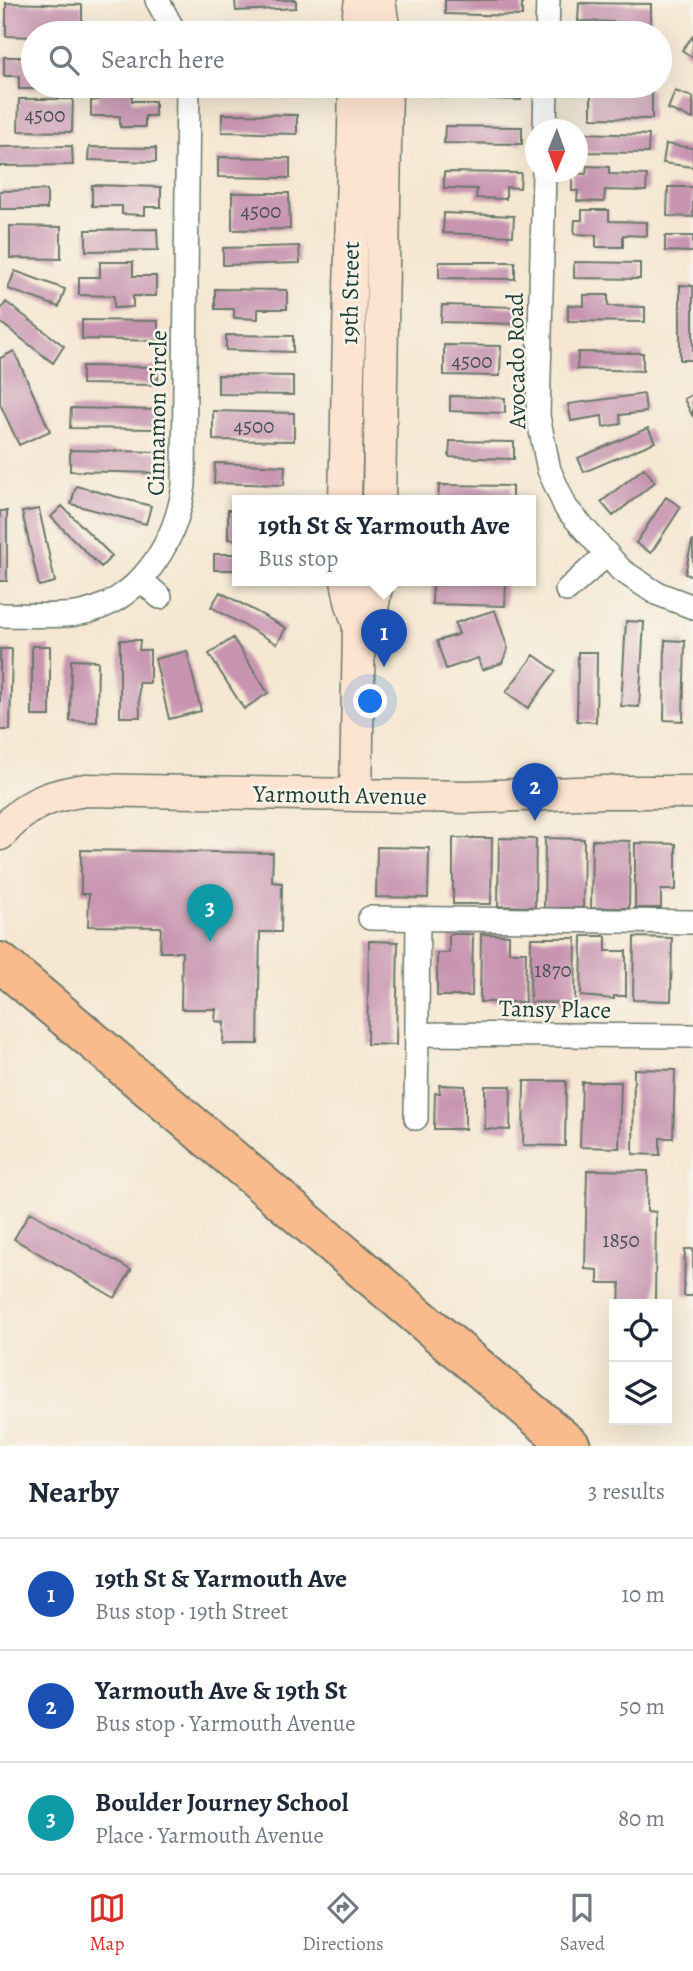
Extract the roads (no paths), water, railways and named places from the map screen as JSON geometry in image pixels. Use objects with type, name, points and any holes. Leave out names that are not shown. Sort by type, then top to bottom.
[{"type":"highway","points":[[0,962],[572,1446]]},
{"type":"street","points":[[158,0],[169,21]]},
{"type":"street","points":[[358,21],[361,0]]},
{"type":"street","points":[[379,0],[382,21]]},
{"type":"street","points":[[547,21],[548,0]]},
{"type":"street","name":"Cinnamon Circle","points":[[0,615],[52,616],[79,613],[103,606],[141,580],[155,564],[174,530],[184,485],[188,98]]},
{"type":"street","name":"19th Street","points":[[345,495],[355,98]]},
{"type":"street","name":"19th Street","points":[[379,495],[386,98]]},
{"type":"street","points":[[545,119],[546,98]]},
{"type":"street","name":"Avocado Road","points":[[544,182],[538,416],[549,470],[566,508],[621,570],[656,593],[693,607]]},
{"type":"street","points":[[568,590],[606,555]]},
{"type":"street","points":[[141,580],[160,597]]},
{"type":"street","points":[[348,586],[359,626],[356,795]]},
{"type":"street","points":[[359,626],[372,609],[376,586]]},
{"type":"street","name":"Yarmouth Avenue","points":[[0,834],[33,804],[61,794],[86,790],[478,797],[595,792],[693,792]]},
{"type":"street","points":[[370,918],[693,922]]},
{"type":"street","points":[[416,1118],[418,920]]},
{"type":"street","name":"Tansy Place","points":[[417,1034],[693,1036]]},
{"type":"place","name":"19th St & Yarmouth Ave","points":[[384,667]]},
{"type":"place","name":"Yarmouth Ave & 19th St","points":[[535,821]]},
{"type":"place","name":"Boulder Journey School","points":[[210,942]]}]
